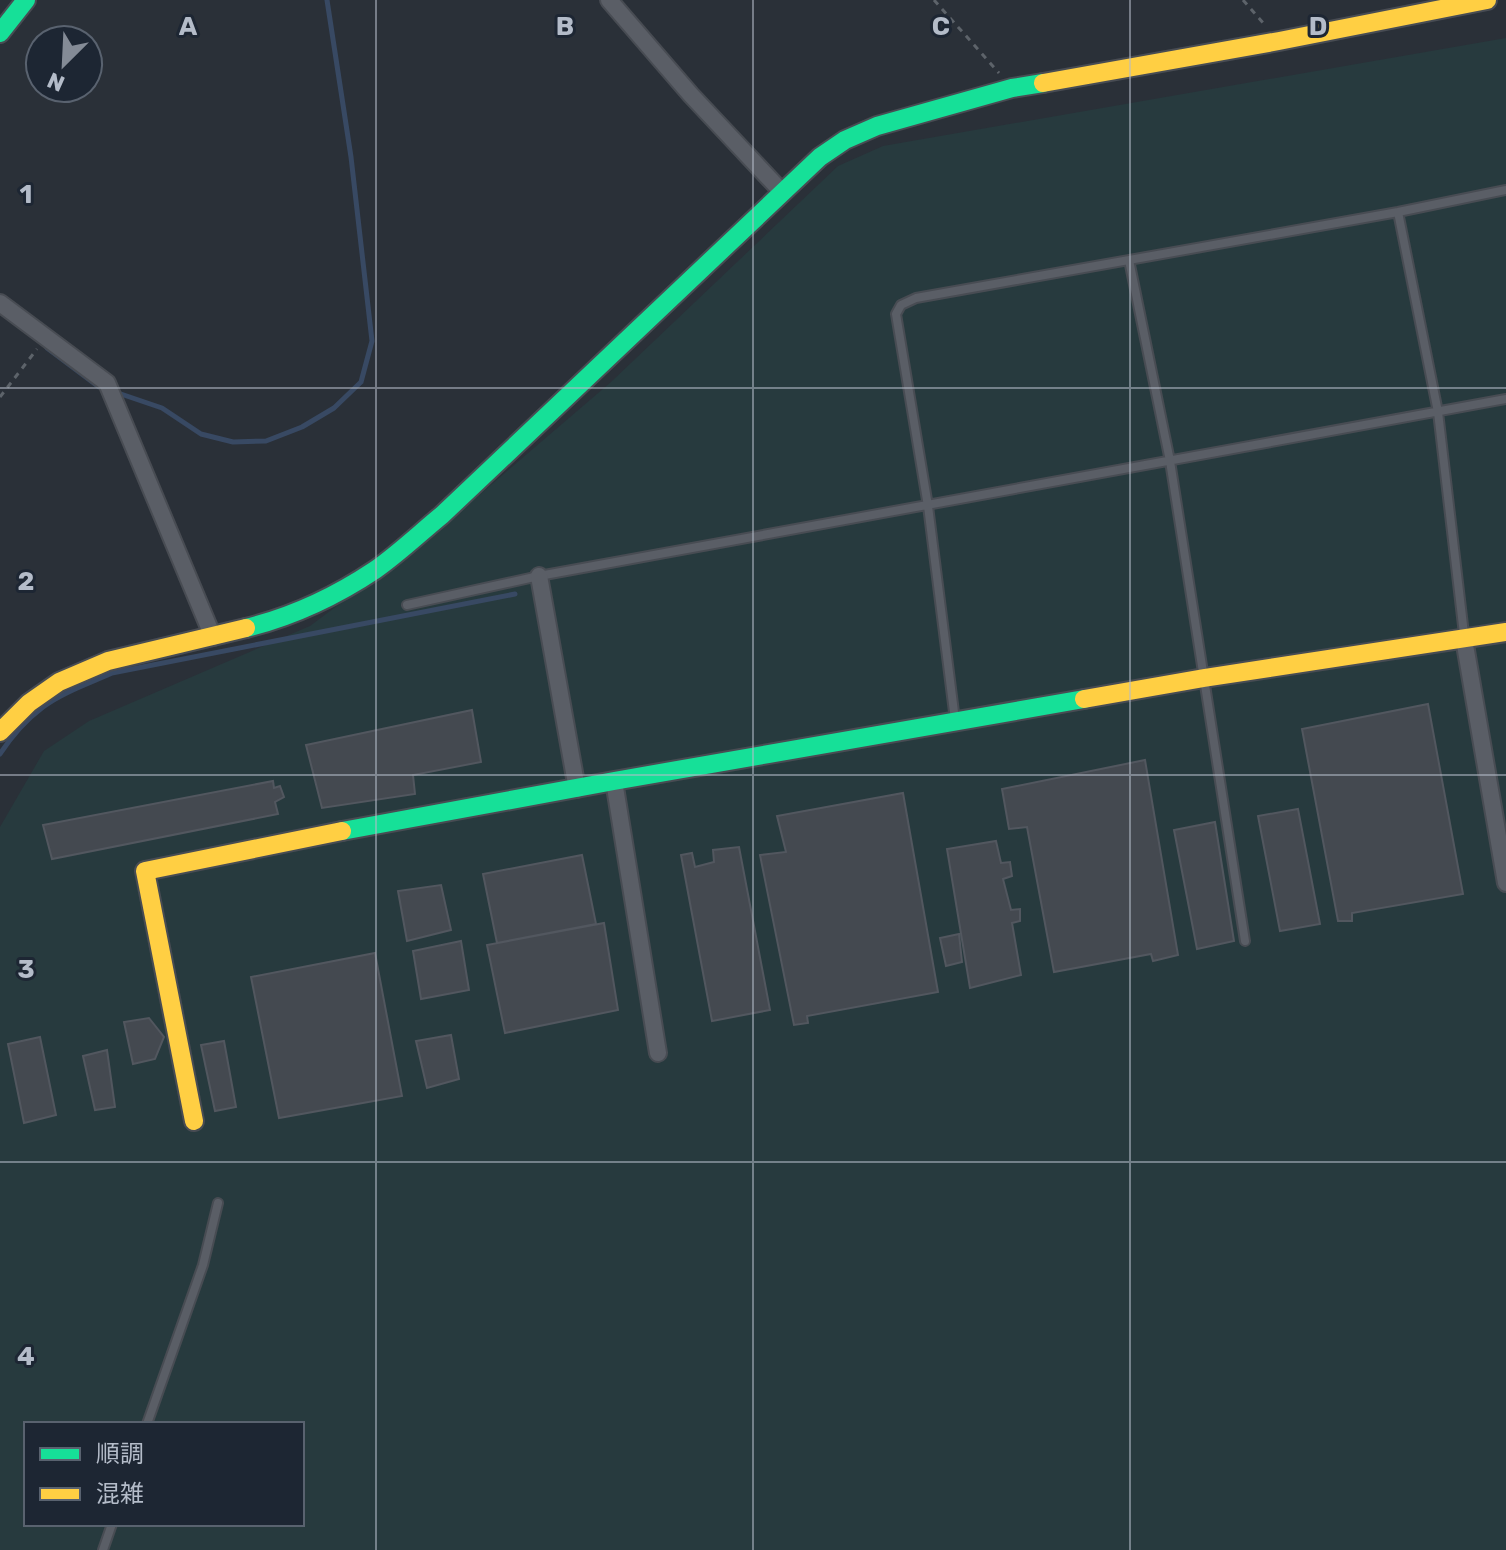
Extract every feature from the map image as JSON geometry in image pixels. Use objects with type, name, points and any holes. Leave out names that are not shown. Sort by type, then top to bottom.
[{"type":"street","points":[[0,33],[26,0]]},
{"type":"street","points":[[609,0],[691,95],[782,192]]},
{"type":"street","points":[[0,732],[29,703],[59,682],[108,661],[272,622],[320,601],[376,569],[442,515],[820,157],[855,135],[1012,88],[1279,41],[1487,0]]},
{"type":"street","points":[[0,303],[107,383],[213,637]]},
{"type":"street","points":[[539,576],[577,789]]},
{"type":"street","points":[[194,1121],[145,871],[401,819],[955,721],[1204,678],[1506,632]]},
{"type":"street","points":[[1464,639],[1506,883]]},
{"type":"street","points":[[614,781],[658,1053]]},
{"type":"lane","points":[[955,721],[928,506],[896,314],[901,305],[916,298],[1506,190]]},
{"type":"lane","points":[[1398,212],[1438,412],[1464,639]]},
{"type":"lane","points":[[1129,260],[1170,461],[1245,941]]},
{"type":"lane","points":[[407,605],[539,576],[1506,399]]},
{"type":"lane","points":[[148,1422],[203,1265],[218,1203]]},
{"type":"lane","points":[[103,1550],[111,1526]]},
{"type":"path","points":[[934,0],[1012,88]]},
{"type":"path","points":[[1243,0],[1279,41]]},
{"type":"path","points":[[0,397],[47,338]]},
{"type":"green space","points":[[1506,38],[1506,1550],[0,1550],[0,827],[44,751],[89,721],[310,626],[436,532],[611,382],[838,166],[883,146]]},
{"type":"building","points":[[1428,704],[1463,894],[1352,913],[1352,921],[1338,921],[1302,729]]},
{"type":"building","points":[[472,710],[481,762],[413,775],[415,794],[322,808],[306,745]]},
{"type":"building","points":[[1145,760],[1178,955],[1153,961],[1151,954],[1054,972],[1027,827],[1009,829],[1002,789]]},
{"type":"building","points":[[273,781],[274,788],[280,786],[284,797],[275,802],[278,814],[52,859],[43,825]]},
{"type":"building","points":[[903,793],[938,992],[807,1016],[808,1023],[794,1025],[760,855],[786,852],[777,816]]},
{"type":"building","points":[[1298,809],[1320,924],[1280,931],[1258,816]]},
{"type":"building","points":[[1215,822],[1234,941],[1197,949],[1174,830]]},
{"type":"building","points":[[996,841],[1001,863],[1010,862],[1012,876],[1003,879],[1011,910],[1020,909],[1020,921],[1012,923],[1021,975],[970,988],[947,849]]},
{"type":"building","points":[[739,847],[770,1010],[712,1021],[681,855],[692,853],[695,867],[714,862],[713,850]]},
{"type":"building","points":[[582,855],[596,924],[497,943],[483,874]]},
{"type":"building","points":[[441,885],[451,930],[407,941],[398,891]]},
{"type":"building","points":[[604,923],[618,1010],[505,1033],[487,945]]},
{"type":"building","points":[[959,934],[962,962],[946,966],[940,938]]},
{"type":"building","points":[[461,941],[469,990],[421,999],[413,951]]},
{"type":"building","points":[[375,953],[402,1096],[279,1118],[251,977]]},
{"type":"building","points":[[149,1018],[164,1037],[155,1059],[133,1064],[124,1022]]},
{"type":"building","points":[[451,1035],[459,1079],[427,1088],[416,1041]]},
{"type":"building","points":[[40,1037],[56,1115],[24,1123],[8,1044]]},
{"type":"building","points":[[224,1041],[236,1107],[215,1111],[201,1045]]},
{"type":"building","points":[[107,1050],[115,1107],[95,1110],[83,1056]]},
{"type":"waterway","points":[[115,392],[162,408],[201,434],[233,442],[266,441],[302,427],[334,408],[361,382],[372,341],[351,157],[327,0]]},
{"type":"waterway","points":[[47,348],[105,389]]},
{"type":"waterway","points":[[0,754],[43,707],[68,692],[112,673],[515,594]]},
{"type":"traffic: fast","points":[[0,33],[26,0]]},
{"type":"traffic: fast","points":[[246,628],[280,618],[329,597],[375,570],[401,550],[442,515],[820,157],[845,140],[877,126],[1012,88],[1043,83]]},
{"type":"traffic: fast","points":[[342,831],[1084,699]]},
{"type":"traffic: slow","points":[[1043,83],[1487,0]]},
{"type":"traffic: slow","points":[[0,732],[29,703],[59,682],[108,661],[246,628]]},
{"type":"traffic: slow","points":[[1084,699],[1506,632]]},
{"type":"traffic: slow","points":[[194,1121],[145,871],[342,831]]}]
